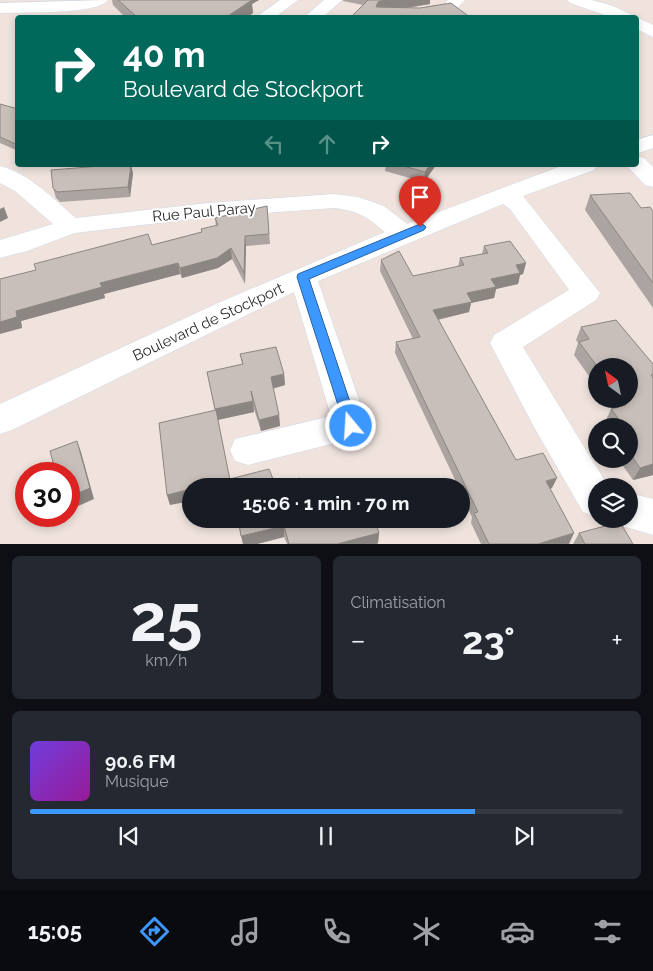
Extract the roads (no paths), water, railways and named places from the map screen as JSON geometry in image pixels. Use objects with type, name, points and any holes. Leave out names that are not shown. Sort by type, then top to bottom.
[{"type":"street","points":[[0,8],[88,5],[100,0]]},
{"type":"street","points":[[268,15],[290,0]]},
{"type":"street","points":[[315,15],[334,0]]},
{"type":"street","points":[[575,0],[607,8],[621,15]]},
{"type":"street","points":[[431,11],[453,4],[462,15]]},
{"type":"street","points":[[639,24],[653,32]]},
{"type":"street","points":[[639,146],[653,141]]},
{"type":"street","points":[[639,166],[653,180]]},
{"type":"street","name":"Boulevard de Stockport","points":[[0,420],[302,277],[403,234],[580,167]]},
{"type":"street","points":[[0,174],[23,186],[71,226]]},
{"type":"street","points":[[506,194],[519,204],[586,293],[505,343],[546,417],[588,487]]},
{"type":"street","name":"Rue Paul Paray","points":[[0,249],[18,245],[71,226],[208,210],[334,201],[358,204],[375,211],[403,234]]},
{"type":"street","points":[[248,450],[351,426],[302,277]]},
{"type":"street","points":[[638,513],[653,517]]}]
